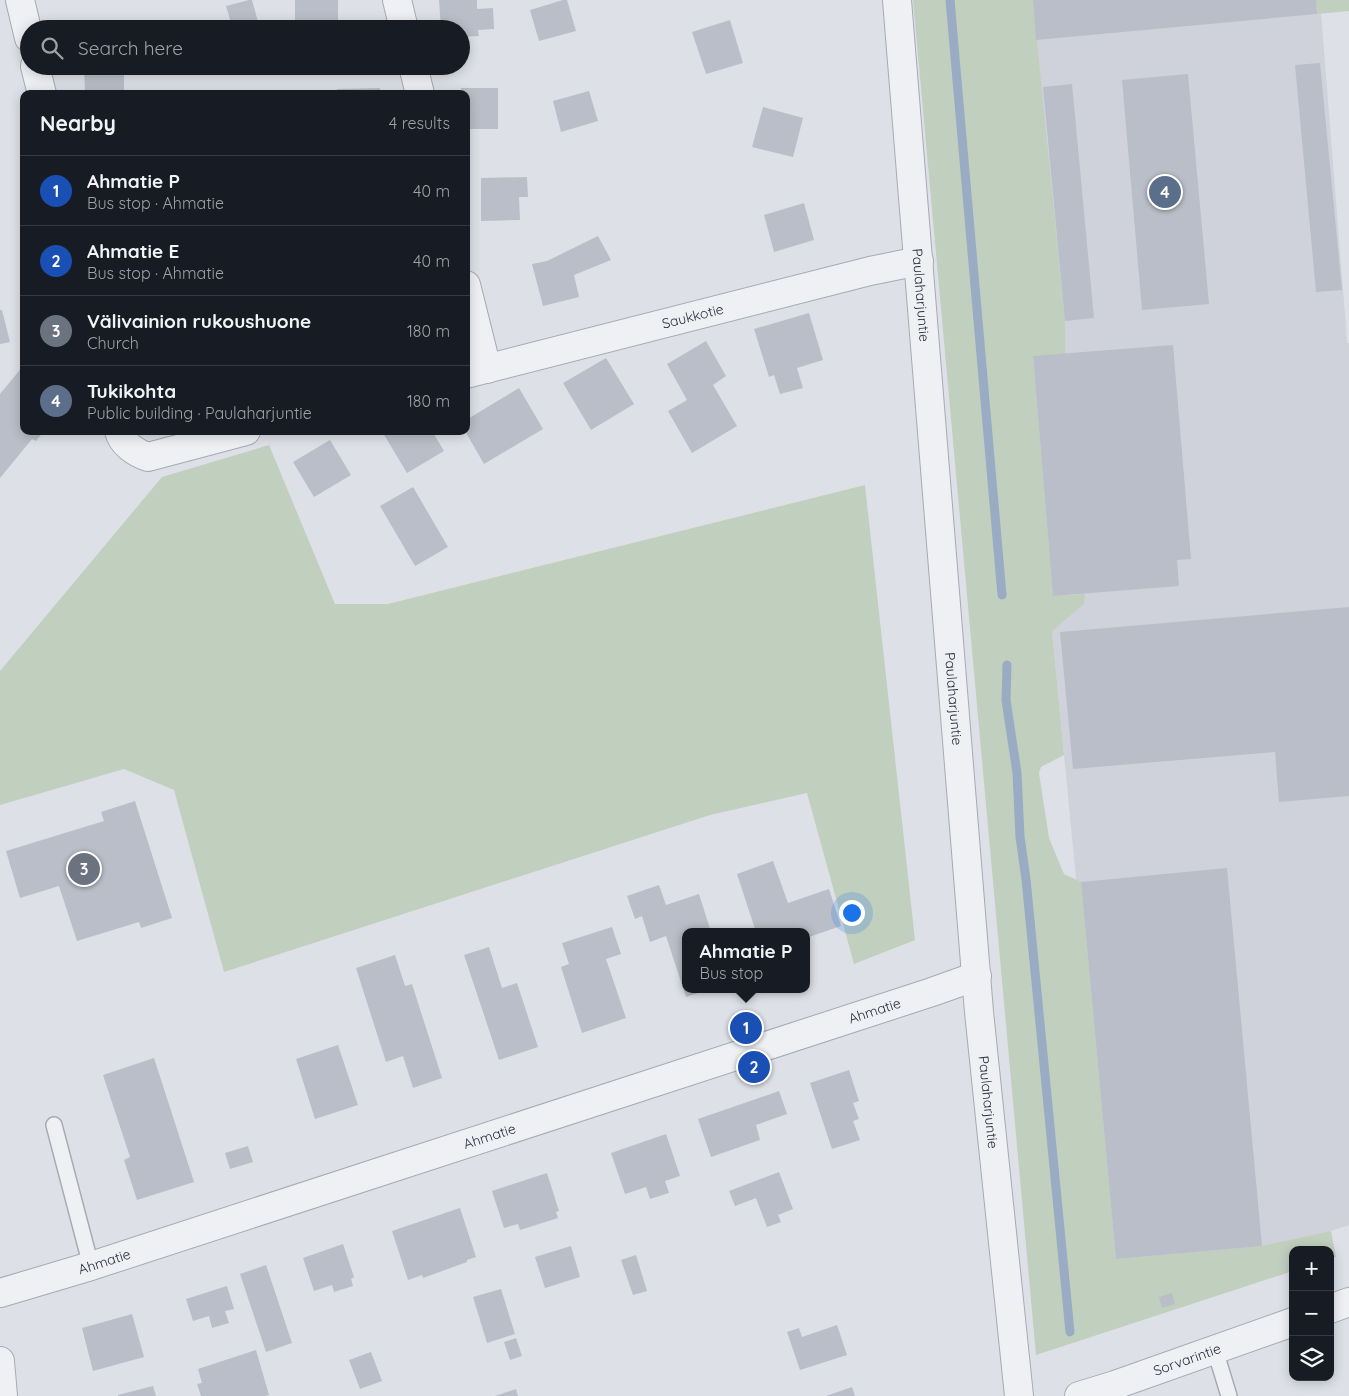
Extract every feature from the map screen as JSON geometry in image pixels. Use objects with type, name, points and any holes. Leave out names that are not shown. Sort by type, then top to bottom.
[{"type":"street","points":[[20,0],[25,20]]},
{"type":"street","points":[[398,0],[402,20]]},
{"type":"street","name":"Paulaharjuntie","points":[[897,0],[977,976],[1019,1396]]},
{"type":"street","points":[[37,75],[41,90]]},
{"type":"street","points":[[416,75],[419,90]]},
{"type":"street","name":"Saukkotie","points":[[476,372],[919,260]]},
{"type":"street","points":[[470,320],[476,372]]},
{"type":"street","points":[[120,435],[136,453],[148,457],[231,435]]},
{"type":"street","name":"Ahmatie","points":[[0,1293],[91,1266],[977,976]]},
{"type":"street","points":[[1334,1308],[1349,1302]]},
{"type":"street","name":"Sorvarintie","points":[[1079,1396],[1115,1386],[1289,1323]]},
{"type":"street","points":[[0,1361],[3,1396]]},
{"type":"lane","points":[[54,1125],[91,1266]]},
{"type":"lane","points":[[1215,1350],[1229,1396]]},
{"type":"shaded area","points":[[1031,0],[1320,0],[1347,343],[1349,343],[1349,1225],[1117,1301],[1052,631],[1032,350]]},
{"type":"green space","points":[[913,0],[1034,0],[1065,321],[1065,354],[1033,357],[1053,596],[1085,594],[1084,604],[1052,631],[1064,755],[1041,767],[1039,773],[1049,838],[1064,874],[1081,882],[1116,1259],[1262,1246],[1331,1231],[1334,1246],[1289,1246],[1289,1272],[1036,1355]]},
{"type":"green space","points":[[1316,0],[1349,0],[1349,11],[1317,14]]},
{"type":"green space","points":[[269,445],[335,604],[388,604],[865,485],[915,940],[854,964],[807,793],[710,815],[224,972],[174,790],[124,769],[0,805],[0,671],[162,477]]},
{"type":"building","points":[[252,0],[258,20],[230,20],[226,6]]},
{"type":"building","points":[[295,0],[338,0],[338,20],[295,20]]},
{"type":"building","points":[[439,0],[477,0],[477,9],[493,8],[494,29],[478,30],[479,36],[470,36],[470,20],[440,20]]},
{"type":"building","points":[[567,0],[576,31],[539,41],[530,10]]},
{"type":"building","points":[[1033,0],[1316,0],[1317,14],[1036,40]]},
{"type":"building","points":[[730,20],[743,63],[706,74],[692,32]]},
{"type":"building","points":[[1320,63],[1342,290],[1316,292],[1295,65]]},
{"type":"building","points":[[1188,74],[1209,304],[1142,310],[1122,80]]},
{"type":"building","points":[[84,75],[124,75],[124,90],[85,90]]},
{"type":"building","points":[[1072,84],[1094,318],[1065,321],[1043,87]]},
{"type":"building","points":[[380,88],[380,90],[337,90]]},
{"type":"building","points":[[461,88],[498,88],[498,129],[470,129],[470,90],[461,90]]},
{"type":"building","points":[[589,91],[598,121],[561,132],[553,101]]},
{"type":"building","points":[[763,107],[803,118],[793,157],[752,147]]},
{"type":"building","points":[[527,177],[528,197],[519,197],[520,220],[481,221],[481,178]]},
{"type":"building","points":[[804,203],[814,240],[774,252],[764,215]]},
{"type":"building","points":[[598,236],[611,260],[574,275],[579,297],[543,306],[532,264],[547,261]]},
{"type":"building","points":[[0,310],[2,310],[10,342],[0,344]]},
{"type":"building","points":[[809,313],[823,360],[797,368],[803,388],[780,394],[774,375],[769,377],[754,329]]},
{"type":"building","points":[[706,341],[726,376],[713,385],[737,426],[692,453],[668,411],[687,400],[667,364]]},
{"type":"building","points":[[1173,345],[1191,559],[1177,560],[1179,586],[1053,596],[1033,356]]},
{"type":"building","points":[[606,358],[634,404],[591,430],[563,383]]},
{"type":"building","points":[[20,370],[20,435],[41,435],[36,441],[32,439],[0,478],[0,394]]},
{"type":"building","points":[[519,388],[543,429],[484,464],[467,435],[470,435],[470,418]]},
{"type":"building","points":[[384,435],[434,435],[444,451],[407,473]]},
{"type":"building","points":[[330,440],[351,475],[314,497],[293,462]]},
{"type":"building","points":[[413,487],[448,547],[415,566],[380,506]]},
{"type":"building","points":[[1349,607],[1349,796],[1279,802],[1275,752],[1073,769],[1060,632]]},
{"type":"building","points":[[135,801],[172,918],[141,928],[139,922],[77,941],[59,886],[20,898],[6,851],[104,821],[101,812]]},
{"type":"building","points":[[773,861],[788,903],[829,889],[841,926],[810,937],[810,928],[755,928],[737,874]]},
{"type":"building","points":[[1227,868],[1262,1246],[1116,1259],[1081,882]]},
{"type":"building","points":[[659,885],[666,905],[699,894],[710,928],[682,928],[682,985],[666,936],[650,942],[642,916],[635,919],[627,896]]},
{"type":"building","points":[[612,927],[621,954],[606,959],[626,1018],[582,1033],[561,967],[569,964],[562,943]]},
{"type":"building","points":[[489,947],[502,988],[517,983],[538,1047],[499,1060],[464,955]]},
{"type":"building","points":[[395,955],[405,986],[412,984],[442,1078],[413,1088],[403,1056],[386,1062],[356,968]]},
{"type":"building","points":[[685,993],[699,993],[686,997]]},
{"type":"building","points":[[338,1045],[358,1105],[315,1119],[296,1059]]},
{"type":"building","points":[[154,1058],[194,1182],[137,1200],[124,1160],[130,1157],[103,1075]]},
{"type":"building","points":[[849,1070],[859,1101],[853,1103],[859,1119],[853,1121],[860,1140],[832,1149],[810,1083]]},
{"type":"building","points":[[779,1091],[787,1114],[756,1125],[760,1140],[711,1157],[698,1119]]},
{"type":"building","points":[[666,1134],[680,1176],[665,1181],[669,1193],[650,1199],[646,1187],[625,1194],[611,1153]]},
{"type":"building","points":[[248,1146],[253,1162],[230,1169],[225,1153]]},
{"type":"building","points":[[779,1172],[793,1209],[778,1215],[781,1222],[767,1227],[756,1198],[735,1206],[729,1191]]},
{"type":"building","points":[[547,1173],[559,1211],[556,1212],[558,1218],[520,1230],[518,1224],[504,1228],[492,1191]]},
{"type":"building","points":[[460,1208],[476,1257],[423,1278],[422,1275],[408,1280],[392,1231]]},
{"type":"building","points":[[343,1244],[354,1277],[351,1279],[353,1286],[334,1292],[332,1285],[314,1291],[303,1258]]},
{"type":"building","points":[[571,1246],[580,1277],[545,1288],[535,1257]]},
{"type":"building","points":[[636,1255],[647,1291],[633,1295],[621,1260]]},
{"type":"building","points":[[266,1265],[292,1343],[266,1352],[240,1274]]},
{"type":"building","points":[[227,1286],[234,1309],[225,1311],[229,1323],[212,1328],[209,1316],[193,1321],[186,1299]]},
{"type":"building","points":[[501,1289],[515,1334],[487,1343],[473,1297]]},
{"type":"building","points":[[1172,1293],[1175,1304],[1162,1308],[1159,1297]]},
{"type":"building","points":[[132,1314],[144,1357],[93,1371],[82,1328]]},
{"type":"building","points":[[837,1325],[847,1355],[800,1370],[787,1332],[799,1328],[802,1337]]},
{"type":"building","points":[[516,1338],[522,1356],[510,1360],[504,1342]]},
{"type":"building","points":[[256,1350],[269,1395],[201,1396],[197,1384],[202,1383],[198,1369]]},
{"type":"building","points":[[371,1352],[382,1381],[360,1389],[349,1360]]},
{"type":"building","points":[[153,1386],[156,1396],[118,1396],[118,1395]]},
{"type":"building","points":[[852,1387],[855,1396],[826,1396]]},
{"type":"building","points":[[516,1389],[518,1396],[495,1396]]},
{"type":"waterway","points":[[950,0],[1002,595]]},
{"type":"waterway","points":[[1007,665],[1006,700],[1017,773],[1020,837],[1026,879],[1070,1332]]},
{"type":"place","name":"Tukikohta","points":[[1165,192]]},
{"type":"place","name":"Välivainion rukoushuone","points":[[84,869]]},
{"type":"place","name":"Ahmatie P","points":[[746,1028]]},
{"type":"place","name":"Ahmatie E","points":[[754,1067]]}]
